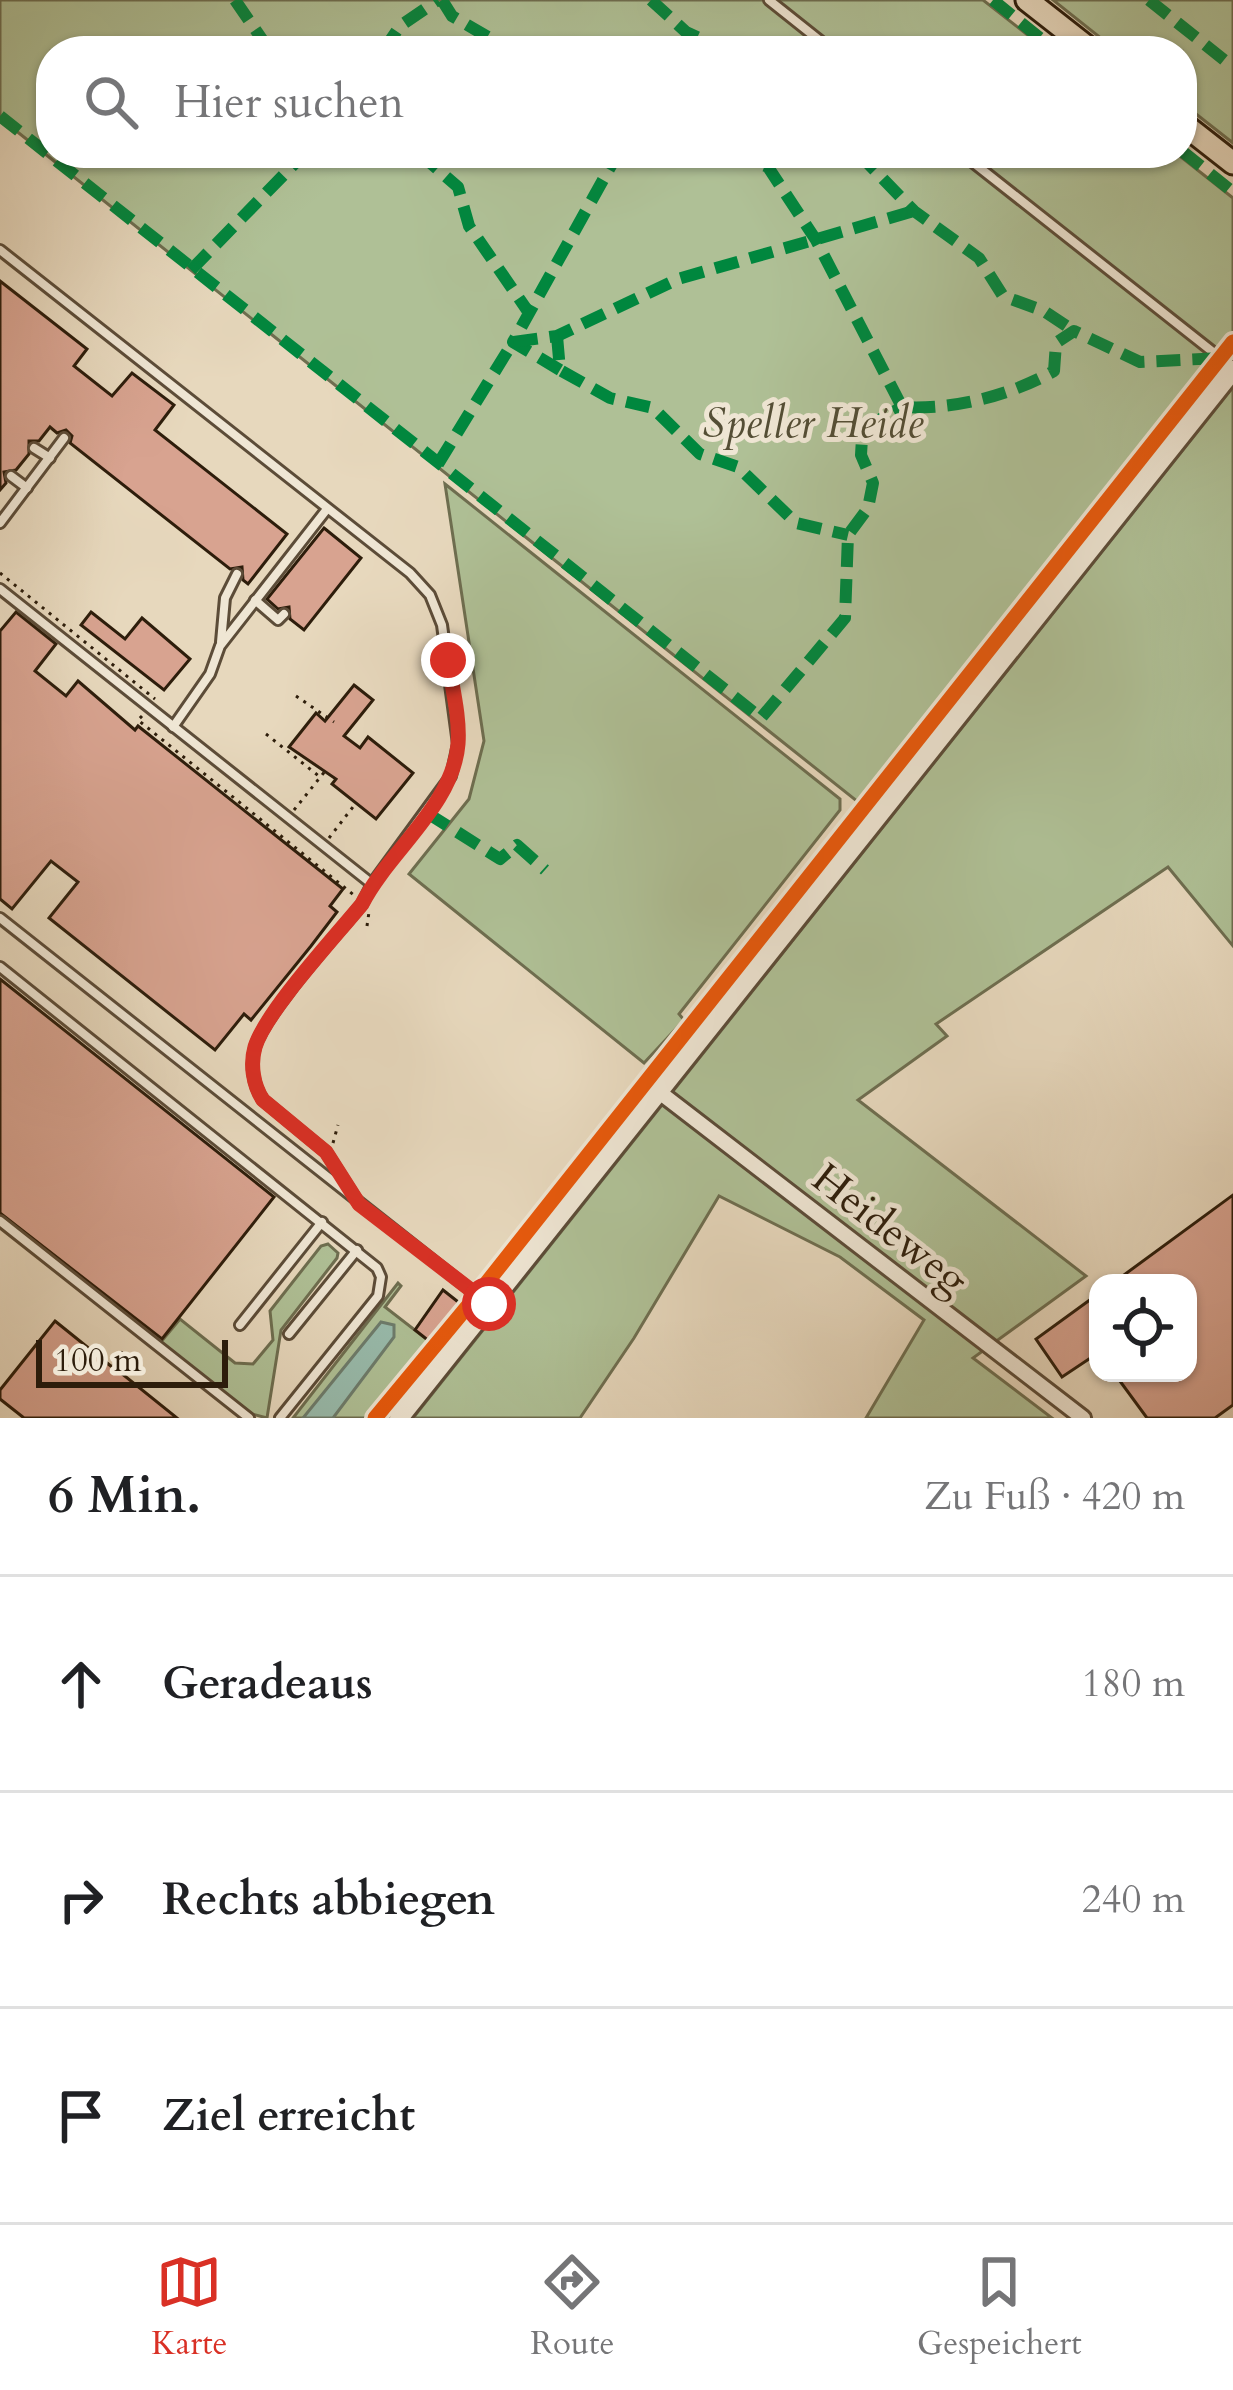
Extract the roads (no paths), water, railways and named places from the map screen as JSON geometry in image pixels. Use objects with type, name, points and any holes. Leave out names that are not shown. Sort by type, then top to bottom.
[{"type":"main road","points":[[1027,0],[1072,36]]},
{"type":"main road","points":[[1197,134],[1233,163]]},
{"type":"street","points":[[399,1418],[1233,369]]},
{"type":"street","name":"Heideweg","points":[[658,1090],[1083,1418]]},
{"type":"lane","points":[[769,0],[814,36]]},
{"type":"lane","points":[[981,168],[1233,369]]},
{"type":"lane","points":[[0,250],[410,573],[430,596],[442,625],[458,744],[451,776],[362,904],[264,1028],[253,1062],[256,1090],[263,1100],[326,1152],[359,1204]]},
{"type":"lane","points":[[0,523],[64,438]]},
{"type":"lane","points":[[34,448],[50,458]]},
{"type":"lane","points":[[11,476],[27,488]]},
{"type":"lane","points":[[220,646],[327,508]]},
{"type":"lane","points":[[173,727],[210,674],[220,646],[225,598],[237,574]]},
{"type":"lane","points":[[0,589],[372,884]]},
{"type":"lane","points":[[255,600],[278,620],[284,614]]},
{"type":"lane","points":[[0,918],[489,1304]]},
{"type":"lane","points":[[0,967],[357,1250],[382,1277],[378,1296],[280,1418]]},
{"type":"lane","points":[[0,1221],[249,1418]]},
{"type":"lane","points":[[240,1325],[322,1222]]},
{"type":"lane","points":[[290,1334],[357,1250]]},
{"type":"park label","name":"Speller Heide","points":[[813,422]]}]
